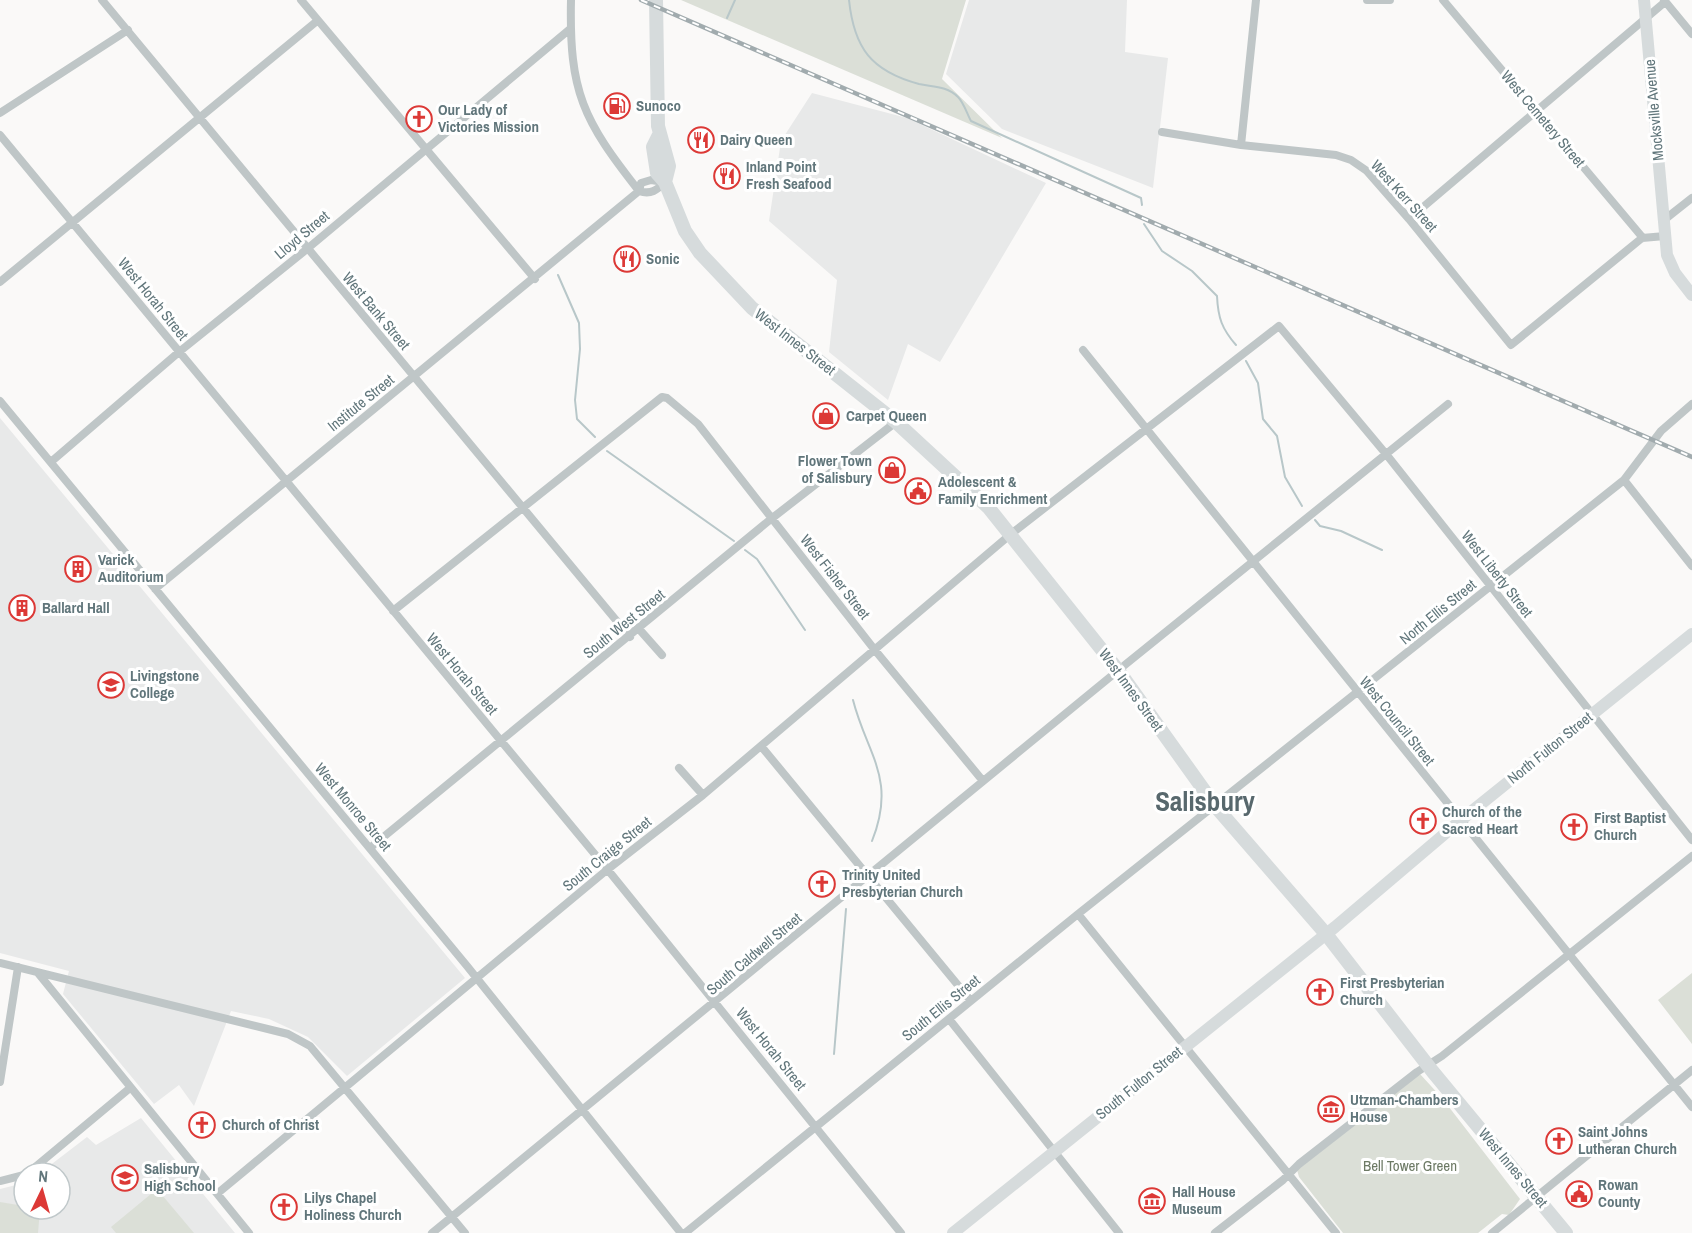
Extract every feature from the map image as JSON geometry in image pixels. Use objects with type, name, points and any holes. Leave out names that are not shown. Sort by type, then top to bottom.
[{"type":"main road","name":"West Innes Street","points":[[657,0],[658,135],[665,145],[669,166],[664,182],[685,231],[718,274],[752,308],[896,422],[963,481],[1011,534],[1118,670],[1216,807],[1326,934],[1428,1065],[1566,1233]]},
{"type":"street","name":"West Bank Street","points":[[102,0],[630,637]]},
{"type":"street","points":[[301,0],[535,279]]},
{"type":"street","points":[[571,0],[570,29],[577,90],[588,119],[601,141],[639,191]]},
{"type":"street","points":[[1241,145],[1256,0]]},
{"type":"street","points":[[1367,0],[1390,0]]},
{"type":"street","name":"West Cemetery Street","points":[[1443,0],[1643,238]]},
{"type":"street","name":"Mocksville Avenue","points":[[1644,0],[1664,220]]},
{"type":"street","points":[[1409,219],[1665,1],[1692,34]]},
{"type":"street","points":[[0,282],[317,21]]},
{"type":"street","name":"Lloyd Street","points":[[51,461],[179,352],[307,249],[570,29]]},
{"type":"street","points":[[0,113],[128,30]]},
{"type":"street","name":"West Kerr Street","points":[[1162,132],[1241,145],[1336,155],[1351,160],[1367,171],[1409,219],[1511,345],[1643,238]]},
{"type":"street","name":"West Horah Street","points":[[0,135],[608,869],[901,1233]]},
{"type":"street","name":"Institute Street","points":[[155,589],[535,279],[639,191],[641,183],[651,180],[664,182]]},
{"type":"street","points":[[1692,198],[1664,220],[1669,262],[1692,295]]},
{"type":"street","points":[[1643,238],[1665,236]]},
{"type":"street","name":"South Craige Street","points":[[218,1193],[608,869],[703,795],[1011,534],[1280,326]]},
{"type":"street","name":"West Liberty Street","points":[[1280,326],[1386,454],[1692,840]]},
{"type":"street","name":"West Council Street","points":[[1083,350],[1692,1107]]},
{"type":"street","name":"West Fisher Street","points":[[524,508],[662,397],[667,398],[698,424],[874,649],[983,781]]},
{"type":"street","name":"West Monroe Street","points":[[0,401],[477,979],[683,1233]]},
{"type":"street","name":"South Caldwell Street","points":[[432,1233],[716,1003],[1118,670],[1448,404]]},
{"type":"street","name":"North Ellis Street","points":[[1216,807],[1624,480],[1675,417],[1692,404]]},
{"type":"street","name":"South West Street","points":[[370,849],[771,519],[896,422]]},
{"type":"street","points":[[1624,480],[1692,566]]},
{"type":"street","points":[[393,611],[524,508]]},
{"type":"street","points":[[639,629],[662,655]]},
{"type":"street","name":"North Fulton Street","points":[[1326,934],[1461,820],[1692,634]]},
{"type":"street","points":[[761,746],[971,1001]]},
{"type":"street","points":[[679,768],[703,795]]},
{"type":"street","name":"South Ellis Street","points":[[683,1233],[1078,914],[1216,807]]},
{"type":"street","points":[[1215,1233],[1442,1056],[1692,856]]},
{"type":"street","points":[[1078,914],[1290,1173],[1336,1233]]},
{"type":"street","name":"South Fulton Street","points":[[953,1233],[1326,934]]},
{"type":"street","points":[[0,963],[288,1035],[309,1046],[345,1086],[465,1233]]},
{"type":"street","points":[[0,1082],[18,967]]},
{"type":"street","points":[[38,973],[249,1233]]},
{"type":"street","points":[[949,1019],[1119,1233]]},
{"type":"street","points":[[1492,1233],[1692,1070]]},
{"type":"street","points":[[42,1161],[130,1088]]},
{"type":"shaded area","points":[[969,0],[1127,0],[1125,52],[1168,58],[1153,188],[1002,129],[946,74]]},
{"type":"shaded area","points":[[812,93],[907,118],[1046,183],[940,362],[908,344],[888,400],[829,352],[837,280],[769,221],[781,141]]},
{"type":"shaded area","name":"Livingstone College","points":[[0,418],[465,978],[347,1076],[308,1037],[269,1019],[231,1011],[194,1106],[179,1085],[154,1104],[63,994],[69,971],[0,953]]},
{"type":"shaded area","name":"Salisbury High School","points":[[141,1118],[235,1233],[0,1233],[0,1189],[12,1186],[12,1221],[72,1221],[72,1161],[56,1161],[87,1137],[96,1145]]},
{"type":"green space","points":[[681,0],[966,0],[942,79],[1002,138]]},
{"type":"green space","points":[[1692,973],[1692,1044],[1658,1000]]},
{"type":"green space","name":"Bell Tower Green","points":[[1420,1074],[1442,1098],[1520,1199],[1509,1215],[1502,1214],[1478,1233],[1343,1233],[1299,1177],[1297,1170]]},
{"type":"green space","points":[[157,1189],[194,1233],[116,1233],[111,1227]]},
{"type":"green space","points":[[0,1202],[12,1204],[12,1221],[39,1221],[38,1233],[0,1233]]},
{"type":"waterway","points":[[727,18],[735,0]]},
{"type":"waterway","points":[[849,0],[855,32],[868,55],[877,64],[902,79],[954,93],[964,105],[971,121],[1141,198],[1142,205]]},
{"type":"waterway","points":[[1144,224],[1162,251],[1192,271],[1217,296],[1222,323],[1236,345]]},
{"type":"waterway","points":[[558,275],[579,323],[580,349],[575,400],[577,419],[595,437]]},
{"type":"waterway","points":[[1246,361],[1258,383],[1263,419],[1277,436],[1285,477],[1302,506]]},
{"type":"waterway","points":[[607,451],[734,541]]},
{"type":"waterway","points":[[1315,520],[1320,526],[1341,531],[1382,550]]},
{"type":"waterway","points":[[745,550],[757,559],[805,630]]},
{"type":"waterway","points":[[853,700],[881,783],[882,800],[872,841]]},
{"type":"waterway","points":[[834,1054],[846,909]]},
{"type":"railway","points":[[641,0],[1692,457]]},
{"type":"place","name":"Sunoco","points":[[617,106]]},
{"type":"place","name":"Our Lady of Victories Mission","points":[[419,119]]},
{"type":"place","name":"Dairy Queen","points":[[701,140]]},
{"type":"place","name":"Inland Point Fresh Seafood","points":[[727,176]]},
{"type":"place","name":"Sonic","points":[[627,259]]},
{"type":"place","name":"Carpet Queen","points":[[826,416]]},
{"type":"place","name":"Flower Town of Salisbury","points":[[892,470]]},
{"type":"place","name":"Adolescent & Family Enrichment","points":[[918,491]]},
{"type":"place","name":"Varick Auditorium","points":[[78,569]]},
{"type":"place","name":"Ballard Hall","points":[[22,608]]},
{"type":"place","name":"Livingstone College","points":[[111,685]]},
{"type":"place","name":"Church of the Sacred Heart","points":[[1423,821]]},
{"type":"place","name":"First Baptist Church","points":[[1574,827]]},
{"type":"place","name":"Trinity United Presbyterian Church","points":[[822,884]]},
{"type":"place","name":"First Presbyterian Church","points":[[1320,992]]},
{"type":"place","name":"Utzman-Chambers House","points":[[1331,1109]]},
{"type":"place","name":"Church of Christ","points":[[202,1125]]},
{"type":"place","name":"Saint Johns Lutheran Church","points":[[1559,1141]]},
{"type":"place","name":"Salisbury High School","points":[[125,1178]]},
{"type":"place","name":"Rowan County","points":[[1579,1194]]},
{"type":"place","name":"Hall House Museum","points":[[1152,1201]]},
{"type":"place","name":"Lilys Chapel Holiness Church","points":[[284,1207]]},
{"type":"district","name":"Salisbury","points":[[1205,802]]}]
